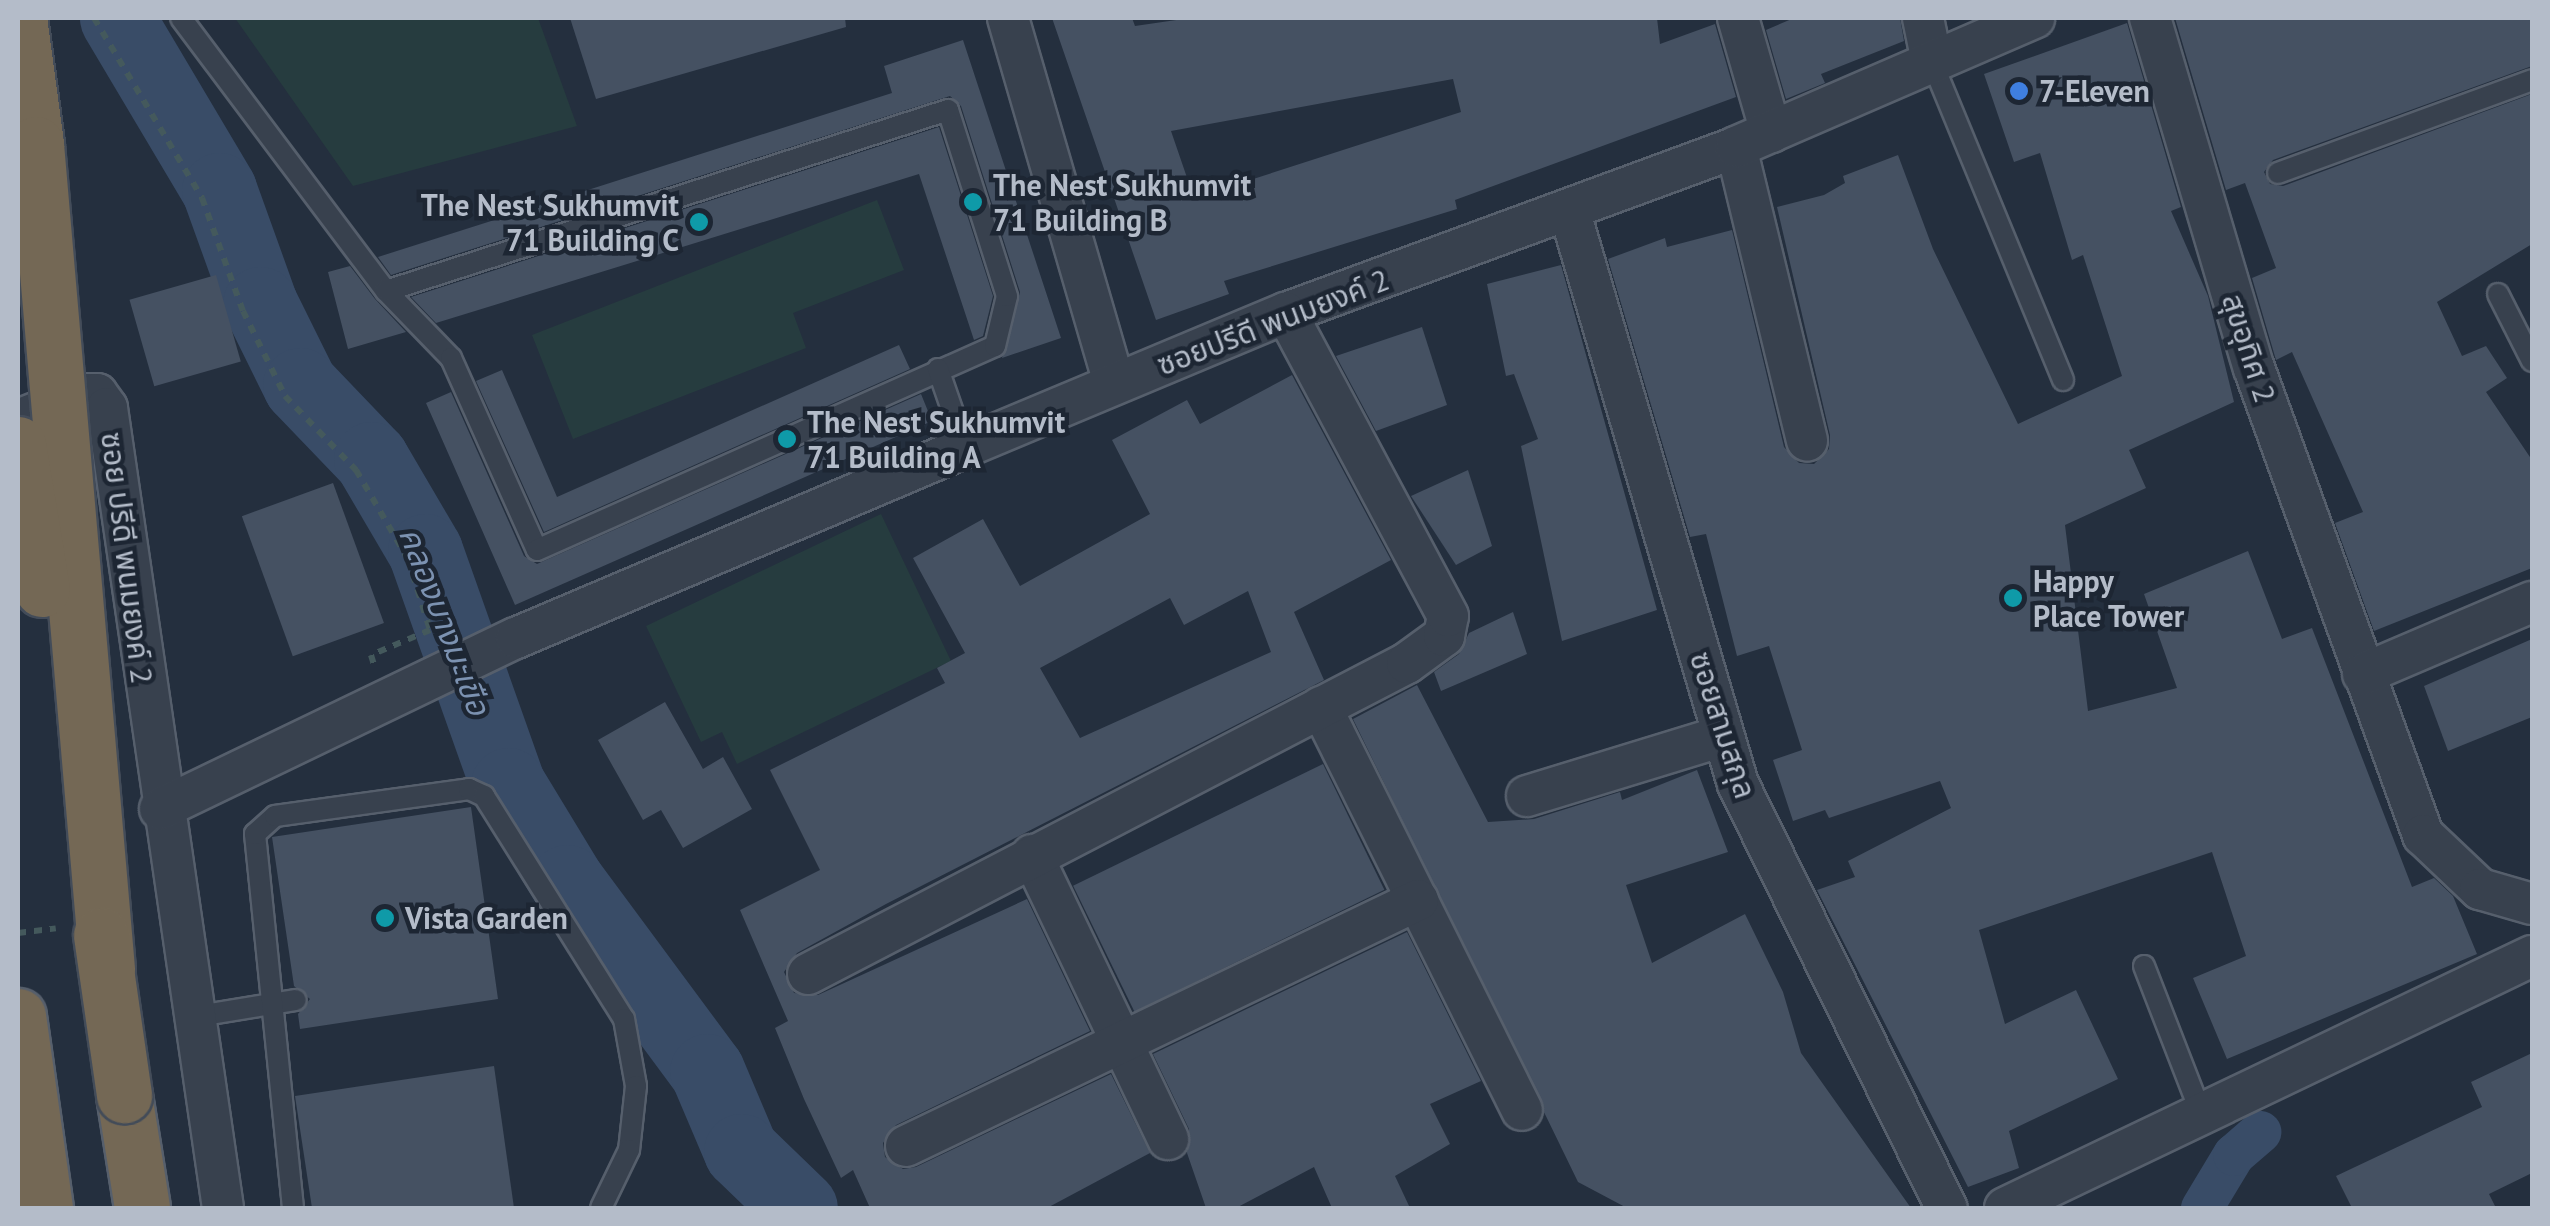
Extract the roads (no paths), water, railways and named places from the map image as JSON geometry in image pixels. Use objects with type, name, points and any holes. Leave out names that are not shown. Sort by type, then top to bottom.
[{"type":"highway","points":[[18,18],[36,144],[107,969]]},
{"type":"highway","points":[[18,444],[107,969],[142,1208]]},
{"type":"highway","points":[[18,1016],[44,1208]]},
{"type":"street","points":[[1008,18],[1114,384]]},
{"type":"street","points":[[1738,18],[1753,140],[1807,441]]},
{"type":"street","points":[[1923,18],[1932,62]]},
{"type":"street","name":"ซอยปรีดี พนมยงค์ 2","points":[[160,809],[516,638],[1114,384],[1286,313],[1570,213],[1753,140],[2034,18]]},
{"type":"street","name":"สุขอุทิศ 2","points":[[2150,18],[2254,368],[2428,843],[2480,889],[2532,904]]},
{"type":"street","name":"ซอยสามสกุล","points":[[1570,213],[1738,784],[1947,1208]]},
{"type":"street","points":[[808,974],[1407,663],[1444,636],[1448,616],[1286,313]]},
{"type":"street","name":"ซอย ปรีดี พนมยงค์ 2","points":[[18,420],[83,394],[97,394],[107,408],[160,809],[223,1208]]},
{"type":"street","points":[[2363,674],[2532,602]]},
{"type":"street","points":[[1321,708],[1522,1110]]},
{"type":"street","points":[[1527,796],[1723,736]]},
{"type":"street","points":[[1032,856],[1168,1139]]},
{"type":"street","points":[[906,1146],[1418,900]]},
{"type":"street","points":[[2006,1208],[2532,956]]},
{"type":"lane","points":[[181,18],[386,291],[451,358],[537,550],[995,346],[1007,296],[948,110],[386,291]]},
{"type":"lane","points":[[1932,62],[2063,380]]},
{"type":"lane","points":[[2278,174],[2532,80]]},
{"type":"lane","points":[[2498,294],[2532,361]]},
{"type":"lane","points":[[938,369],[965,447]]},
{"type":"lane","points":[[293,1208],[252,847],[264,822],[296,812],[479,792],[624,1019],[636,1086],[629,1150],[600,1208]]},
{"type":"lane","points":[[2144,966],[2201,1113]]},
{"type":"lane","points":[[192,1017],[296,1000]]},
{"type":"waterway","name":"คลองบางมะเขือ","points":[[117,18],[219,190],[260,304],[300,385],[371,459],[425,551],[508,785],[567,882],[707,1071],[741,1151],[800,1208]]},
{"type":"waterway","points":[[2202,1208],[2234,1155],[2260,1132]]},
{"type":"place","name":"7-Eleven","points":[[2019,91]]},
{"type":"place","name":"The Nest Sukhumvit 71 Building B","points":[[973,202]]},
{"type":"place","name":"The Nest Sukhumvit 71 Building C","points":[[699,222]]},
{"type":"place","name":"The Nest Sukhumvit 71 Building A","points":[[787,439]]},
{"type":"place","name":"Happy Place Tower","points":[[2013,598]]},
{"type":"place","name":"Vista Garden","points":[[385,918]]}]
